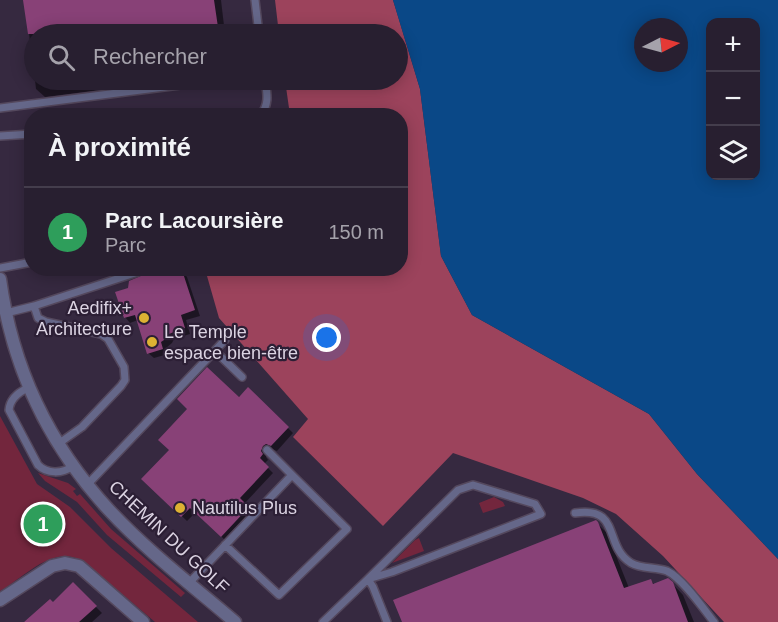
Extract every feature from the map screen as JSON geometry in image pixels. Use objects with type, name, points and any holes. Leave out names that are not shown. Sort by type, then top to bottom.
[{"type":"street","name":"CHEMIN DU GOLF","points":[[0,279],[6,313],[28,388],[58,444],[73,466],[122,523],[235,622]]},
{"type":"street","points":[[0,600],[52,566],[72,564],[84,571],[143,622]]},
{"type":"lane","points":[[255,0],[258,24]]},
{"type":"lane","points":[[0,108],[141,90]]},
{"type":"lane","points":[[266,90],[268,101],[266,108]]},
{"type":"lane","points":[[0,136],[24,134]]},
{"type":"lane","points":[[0,268],[24,264]]},
{"type":"lane","points":[[6,313],[126,276]]},
{"type":"lane","points":[[34,306],[38,318],[46,322],[96,333],[108,339],[125,371],[125,380],[121,386],[89,420],[58,444]]},
{"type":"lane","points":[[87,485],[225,340]]},
{"type":"lane","points":[[215,351],[243,377]]},
{"type":"lane","points":[[28,388],[15,396],[9,410],[38,465],[45,470],[57,472],[73,466]]},
{"type":"lane","points":[[225,545],[279,595],[347,529],[267,450]]},
{"type":"lane","points":[[190,582],[292,475]]},
{"type":"lane","points":[[323,622],[458,490],[473,485],[535,504],[540,510],[541,514],[392,572],[368,579]]},
{"type":"lane","points":[[574,513],[592,512],[601,516],[625,558],[635,565],[665,570],[674,576],[714,622]]},
{"type":"lane","points":[[368,579],[387,622]]},
{"type":"shaded area","points":[[275,0],[393,0],[400,24],[278,24]]},
{"type":"shaded area","points":[[408,49],[420,89],[441,256],[472,315],[649,414],[697,474],[778,559],[778,622],[724,622],[663,556],[616,514],[583,498],[453,453],[383,526],[293,437],[308,419],[219,318],[207,276],[408,276],[408,108],[289,108],[286,90],[408,90]]},
{"type":"shaded area","points":[[0,416],[37,484],[70,507],[111,548],[198,622],[155,622],[83,561],[72,557],[61,556],[50,559],[0,591]]},
{"type":"shaded area","points":[[38,473],[68,483],[76,489],[73,491],[77,496],[80,494],[111,529],[185,593],[181,597],[107,535],[77,502],[45,481]]},
{"type":"shaded area","points":[[494,497],[503,502],[505,506],[483,513],[479,503]]},
{"type":"shaded area","points":[[419,538],[424,551],[392,563],[415,540]]},
{"type":"water","points":[[393,0],[778,0],[778,559],[697,474],[649,414],[472,315],[441,256],[420,89],[408,49],[408,24],[400,24]]},
{"type":"building","points":[[23,0],[214,0],[218,24],[27,24]]},
{"type":"building","points":[[141,276],[184,276],[195,310],[181,315],[185,328],[169,334],[161,342],[163,349],[147,354],[135,315],[124,318],[115,292],[128,288],[129,281]]},
{"type":"building","points":[[207,367],[239,397],[248,387],[289,427],[271,446],[266,444],[263,446],[261,451],[263,454],[260,458],[269,467],[240,498],[249,507],[221,537],[190,508],[181,517],[141,479],[169,450],[158,440],[187,409],[177,399]]},
{"type":"building","points":[[596,520],[624,588],[651,579],[653,584],[668,578],[673,582],[688,622],[402,622],[393,600]]},
{"type":"building","points":[[73,582],[97,606],[79,622],[24,622],[50,599],[53,602]]},
{"type":"place","name":"Aedifix+ Architecture","points":[[144,318]]},
{"type":"place","name":"Le Temple espace bien-être","points":[[152,342]]},
{"type":"place","name":"Nautilus Plus","points":[[180,508]]},
{"type":"place","name":"Parc Lacoursière","points":[[43,524]]}]
